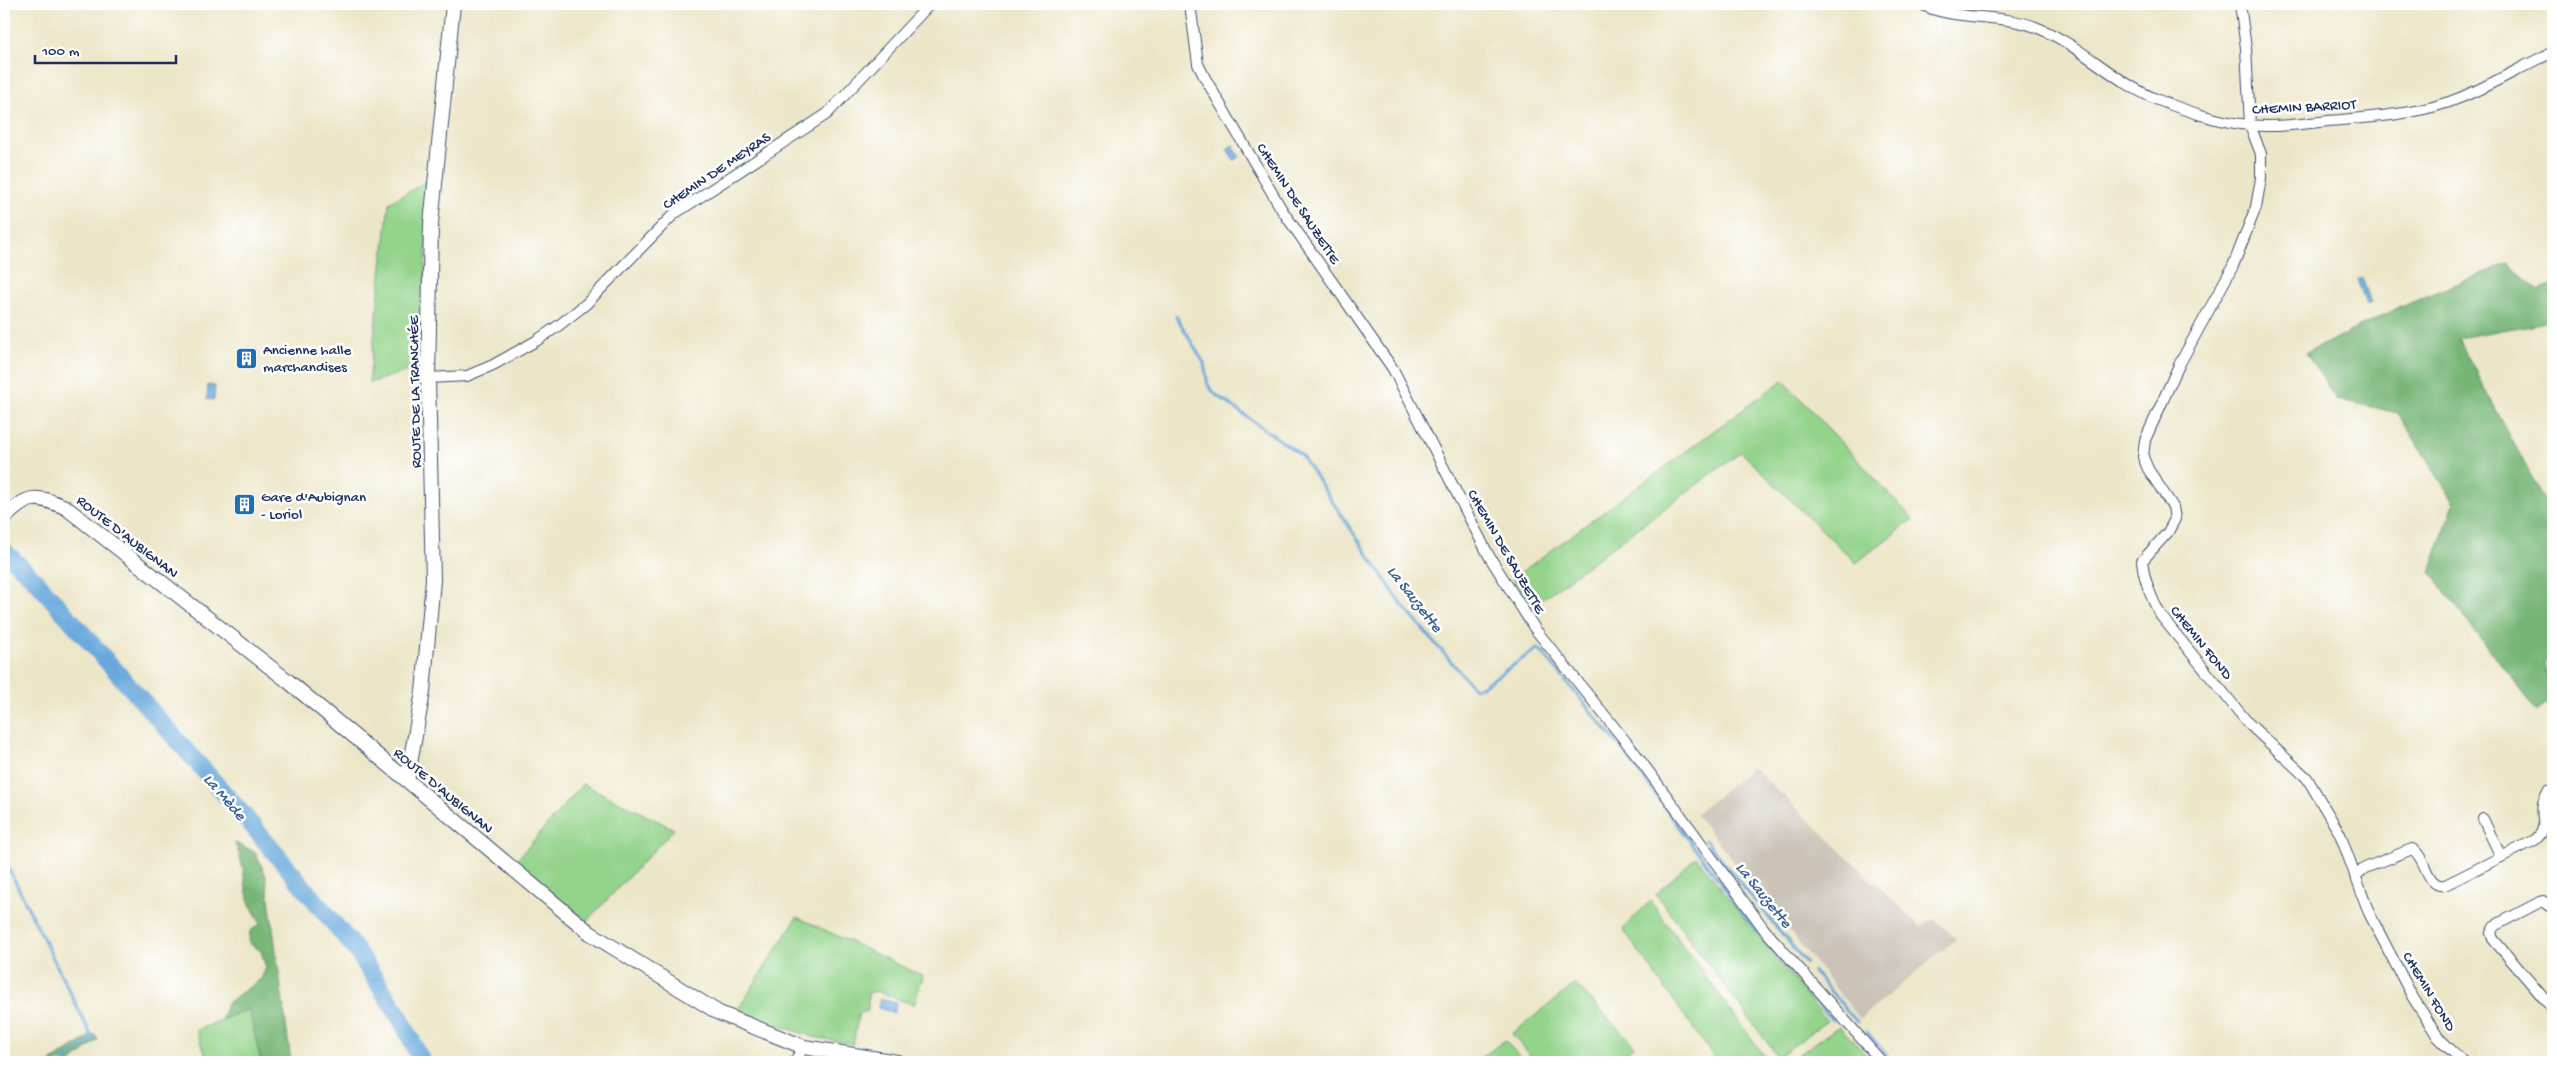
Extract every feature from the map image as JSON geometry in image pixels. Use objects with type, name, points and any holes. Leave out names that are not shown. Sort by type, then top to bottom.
[{"type":"street","name":"ROUTE DE LA TRANCHÉE","points":[[406,780],[423,692],[433,580],[434,536],[428,378],[431,224],[453,4]]},
{"type":"street","name":"CHEMIN DE MEYRAS","points":[[428,378],[467,376],[494,365],[558,326],[586,304],[674,214],[827,114],[930,4]]},
{"type":"street","name":"CHEMIN DE SAUZETTE","points":[[1190,4],[1198,64],[1205,78],[1282,210],[1393,369],[1461,504],[1517,601],[1547,644],[1635,752],[1764,929],[1882,1062]]},
{"type":"street","name":"CHEMIN BARRIOT","points":[[1921,4],[2012,18],[2068,42],[2128,86],[2150,96],[2191,112],[2250,126],[2281,126],[2381,116],[2436,106],[2462,97],[2553,52]]},
{"type":"street","points":[[2240,4],[2246,48],[2250,126]]},
{"type":"street","name":"CHEMIN FOND","points":[[2250,126],[2261,154],[2261,178],[2256,207],[2233,266],[2180,365],[2145,440],[2143,457],[2148,469],[2173,507],[2175,519],[2168,532],[2142,561],[2144,576],[2150,596],[2160,616],[2248,724],[2307,778],[2340,834],[2369,913],[2412,996],[2438,1037],[2463,1062]]},
{"type":"street","name":"ROUTE D'AUBIGNAN","points":[[4,518],[16,506],[26,500],[37,497],[65,507],[288,681],[590,933],[719,1014],[804,1047],[897,1062]]},
{"type":"street","points":[[2355,876],[2365,868],[2412,849],[2420,856],[2432,881],[2440,886],[2445,885],[2542,834],[2544,828],[2541,808],[2548,791]]},
{"type":"street","points":[[2483,819],[2501,857]]},
{"type":"street","points":[[2553,908],[2543,902],[2538,903],[2494,926],[2491,933],[2493,939],[2553,1008]]},
{"type":"street","points":[[794,1062],[804,1047]]},
{"type":"shaded area","points":[[1753,767],[1921,927],[1934,919],[1956,939],[1860,1019],[1696,814]]},
{"type":"green space","points":[[430,179],[420,367],[369,383],[389,203]]},
{"type":"green space","points":[[2508,263],[2539,291],[2553,285],[2553,321],[2458,338],[2553,517],[2553,650],[2543,664],[2553,699],[2536,711],[2430,572],[2454,503],[2398,413],[2336,399],[2306,353],[2400,307]]},
{"type":"green space","points":[[1783,380],[1913,519],[1856,563],[1741,452],[1534,605],[1512,579]]},
{"type":"green space","points":[[583,784],[674,829],[586,922],[514,863]]},
{"type":"green space","points":[[235,843],[255,852],[266,876],[291,1062],[261,1062],[249,1009],[221,1020],[228,1002],[261,979],[266,968],[261,951],[249,943],[250,931],[260,924],[249,901],[242,863]]},
{"type":"green space","points":[[1696,857],[1827,1021],[1778,1057],[1656,894]]},
{"type":"green space","points":[[1650,901],[1767,1062],[1717,1062],[1623,929]]},
{"type":"green space","points":[[797,917],[923,976],[914,1005],[876,991],[868,993],[868,1011],[859,1013],[853,1044],[813,1037],[737,1011]]},
{"type":"green space","points":[[1575,984],[1635,1046],[1616,1062],[1535,1062],[1512,1034]]},
{"type":"green space","points":[[249,1009],[261,1062],[208,1062],[196,1030]]},
{"type":"green space","points":[[1839,1026],[1873,1062],[1788,1062]]},
{"type":"green space","points":[[94,1034],[98,1040],[71,1062],[50,1062]]},
{"type":"green space","points":[[1505,1040],[1524,1062],[1475,1062]]},
{"type":"water","points":[[1233,145],[1240,157],[1234,160],[1227,149]]},
{"type":"water","points":[[2362,277],[2371,303],[2366,305],[2357,279]]},
{"type":"water","points":[[208,385],[215,386],[214,400],[207,399]]},
{"type":"water","points":[[880,999],[896,1003],[894,1013],[878,1008]]},
{"type":"waterway","name":"La Sauzette","points":[[1176,316],[1204,363],[1208,385],[1215,394],[1301,455],[1402,605],[1474,688],[1481,687],[1537,649],[1540,650],[1623,750],[1661,802]]},
{"type":"waterway","name":"La Mède","points":[[4,551],[36,581],[240,811],[357,951],[400,1017],[422,1062]]},
{"type":"waterway","points":[[1664,807],[1754,927],[1832,1020]]},
{"type":"waterway","name":"La Sauzette","points":[[1705,840],[1806,963]]},
{"type":"waterway","points":[[4,859],[93,1039],[62,1062]]},
{"type":"waterway","name":"La Sauzette","points":[[1813,971],[1857,1022]]},
{"type":"waterway","name":"La Sauzette","points":[[1867,1032],[1892,1062]]},
{"type":"place","name":"Ancienne halle marchandises","points":[[247,358]]},
{"type":"place","name":"Gare d'Aubignan - Loriol","points":[[245,505]]}]
